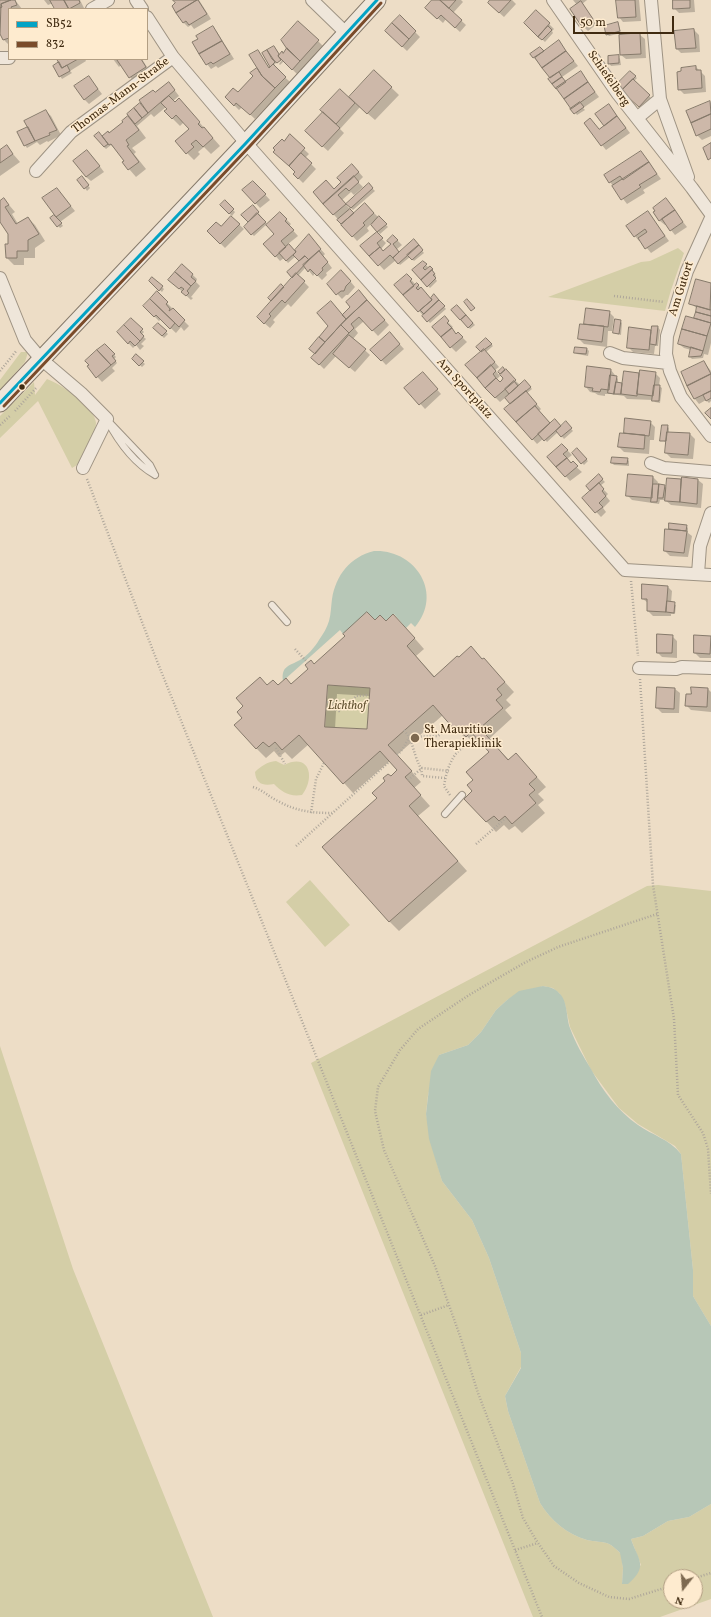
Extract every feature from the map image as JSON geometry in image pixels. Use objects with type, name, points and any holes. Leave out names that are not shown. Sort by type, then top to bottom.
[{"type":"main road","points":[[0,403],[246,143],[377,0]]},
{"type":"street","points":[[94,8],[108,0]]},
{"type":"street","points":[[312,0],[346,33]]},
{"type":"street","name":"Schiefelberg","points":[[553,0],[637,118],[711,214]]},
{"type":"street","name":"Schiefelberg","points":[[651,0],[660,99],[692,188]]},
{"type":"street","name":"Thomas-Mann-Straße","points":[[148,19],[173,57],[246,143]]},
{"type":"street","name":"Thomas-Mann-Straße","points":[[36,171],[71,132],[173,57]]},
{"type":"street","name":"Schiefelberg","points":[[637,118],[660,99]]},
{"type":"street","name":"Am Sportplatz","points":[[246,143],[625,570]]},
{"type":"street","name":"Am Gutort","points":[[711,218],[687,271],[667,336],[666,354],[681,396],[711,436]]},
{"type":"street","points":[[0,278],[25,340],[41,359],[81,393],[106,419],[83,468]]},
{"type":"street","points":[[610,353],[623,358],[668,363]]},
{"type":"street","points":[[651,463],[664,468],[711,472]]},
{"type":"street","points":[[698,574],[700,546],[711,513]]},
{"type":"street","points":[[625,570],[711,575]]},
{"type":"street","points":[[639,668],[711,668]]},
{"type":"lane","points":[[106,419],[150,465],[155,476],[146,470],[134,457],[117,437],[106,419]]},
{"type":"lane","points":[[272,605],[287,622]]},
{"type":"lane","points":[[444,814],[462,795]]},
{"type":"path","points":[[614,296],[677,304]]},
{"type":"path","points":[[0,371],[25,340]]},
{"type":"path","points":[[83,468],[163,675],[542,1617]]},
{"type":"path","points":[[625,570],[631,583],[639,668],[653,885],[674,1019],[678,1095],[703,1132],[708,1149],[711,1194]]},
{"type":"path","points":[[295,648],[308,663]]},
{"type":"path","points":[[327,702],[332,704],[338,711],[352,701],[356,696],[369,695]]},
{"type":"path","points":[[397,755],[404,749],[405,743],[410,738],[438,736],[451,726]]},
{"type":"path","points":[[404,730],[410,738],[416,758],[422,768],[422,776],[446,778]]},
{"type":"path","points":[[456,801],[444,786],[451,763],[456,754],[463,748],[469,746],[484,747]]},
{"type":"path","points":[[276,748],[285,764]]},
{"type":"path","points":[[296,846],[389,762]]},
{"type":"path","points":[[311,813],[316,779],[324,763]]},
{"type":"path","points":[[408,780],[422,768],[449,771]]},
{"type":"path","points":[[253,787],[261,790],[286,806],[311,813],[332,814]]},
{"type":"path","points":[[476,844],[506,818]]},
{"type":"path","points":[[657,914],[558,947],[526,962],[469,995],[418,1029],[400,1050],[378,1087],[374,1111],[384,1150],[434,1266],[449,1305],[478,1393],[513,1484],[523,1518],[538,1543],[554,1566],[579,1582],[609,1598],[629,1599],[663,1588]]},
{"type":"path","points":[[421,1316],[449,1305]]},
{"type":"path","points":[[515,1550],[538,1543]]},
{"type":"green space","points":[[678,248],[684,253],[665,311],[548,297],[641,262],[650,261]]},
{"type":"green space","points":[[21,352],[28,352],[25,362],[0,390],[0,380]]},
{"type":"green space","points":[[47,379],[68,391],[84,403],[90,410],[96,423],[93,435],[83,457],[78,464],[72,468],[38,401],[0,438],[0,416],[34,382],[35,395]]},
{"type":"green space","name":"Lichthof","points":[[328,685],[370,688],[367,729],[325,727]]},
{"type":"green space","points":[[276,761],[284,765],[299,762],[308,768],[309,781],[302,795],[290,795],[283,792],[274,784],[267,785],[259,782],[255,772],[264,765]]},
{"type":"green space","points":[[310,880],[350,925],[325,947],[286,902]]},
{"type":"green space","points":[[658,885],[711,891],[711,1326],[693,1296],[693,1270],[681,1154],[675,1146],[638,1124],[619,1108],[591,1070],[570,1027],[565,1004],[560,994],[553,988],[543,986],[507,1000],[496,1010],[481,1032],[468,1045],[439,1055],[428,1095],[426,1114],[442,1181],[472,1220],[489,1258],[521,1353],[521,1367],[505,1396],[508,1411],[540,1503],[544,1510],[560,1526],[573,1534],[587,1540],[607,1543],[621,1554],[623,1568],[622,1583],[641,1565],[631,1539],[643,1536],[668,1521],[689,1517],[711,1504],[711,1599],[703,1602],[703,1569],[663,1569],[663,1609],[683,1609],[660,1617],[533,1617],[311,1063],[647,886]]},
{"type":"green space","points":[[0,1046],[73,1269],[213,1617],[0,1617]]},
{"type":"shaded area","points":[[374,551],[389,552],[402,557],[413,565],[421,576],[426,587],[427,600],[423,614],[415,627],[411,623],[406,628],[394,614],[386,621],[380,615],[375,620],[343,634],[340,630],[283,681],[283,672],[285,669],[308,654],[325,631],[330,618],[334,590],[341,575],[351,562]]},
{"type":"shaded area","points":[[543,986],[554,989],[562,996],[570,1028],[577,1044],[595,1077],[611,1100],[643,1129],[671,1145],[681,1154],[693,1270],[693,1296],[711,1326],[711,1504],[689,1517],[668,1521],[643,1536],[631,1539],[639,1558],[640,1567],[634,1578],[628,1584],[622,1584],[623,1568],[620,1553],[616,1549],[607,1543],[587,1540],[566,1530],[549,1516],[540,1503],[508,1411],[505,1396],[521,1368],[521,1353],[489,1258],[472,1220],[442,1181],[429,1139],[426,1114],[431,1071],[439,1055],[468,1045],[481,1032],[496,1010],[519,991]]},
{"type":"building","points":[[0,0],[11,0],[1,4],[2,7],[0,8]]},
{"type":"building","points":[[15,0],[17,5],[8,8],[8,38],[3,40],[0,34],[1,4]]},
{"type":"building","points":[[50,0],[64,0],[68,8],[54,8]]},
{"type":"building","points":[[64,0],[79,0],[80,3],[68,8]]},
{"type":"building","points":[[173,0],[197,0],[176,13],[172,6],[175,3]]},
{"type":"building","points":[[197,0],[207,14],[189,25],[186,21],[183,23],[176,13]]},
{"type":"building","points":[[432,0],[440,0],[462,20],[455,28],[441,15],[437,19],[425,8]]},
{"type":"building","points":[[440,0],[456,0],[449,8]]},
{"type":"building","points":[[490,0],[511,0],[499,13],[488,3]]},
{"type":"building","points":[[616,0],[635,0],[636,17],[618,18]]},
{"type":"building","points":[[673,0],[690,0],[690,8],[673,9]]},
{"type":"building","points":[[581,1],[593,19],[582,27],[570,9]]},
{"type":"building","points":[[536,10],[550,23],[538,37],[524,23]]},
{"type":"building","points":[[400,15],[416,31],[409,39],[392,23]]},
{"type":"building","points":[[298,21],[319,40],[300,61],[287,49],[281,40]]},
{"type":"building","points":[[618,22],[620,31],[606,35],[604,26]]},
{"type":"building","points":[[392,23],[409,39],[402,47],[385,31]]},
{"type":"building","points":[[213,26],[222,41],[199,54],[192,42],[198,39],[196,36]]},
{"type":"building","points":[[548,26],[552,30],[542,40],[538,37]]},
{"type":"building","points":[[694,29],[696,48],[676,49],[674,31]]},
{"type":"building","points":[[640,33],[641,54],[620,55],[619,35]]},
{"type":"building","points":[[559,40],[566,51],[542,68],[535,58]]},
{"type":"building","points":[[222,41],[230,54],[213,64],[211,62],[206,65],[199,54]]},
{"type":"building","points":[[274,46],[281,60],[277,63],[272,59],[267,50]]},
{"type":"building","points":[[540,47],[544,51],[533,58],[530,54]]},
{"type":"building","points":[[287,48],[300,61],[292,70],[278,56]]},
{"type":"building","points":[[258,50],[269,68],[273,64],[286,77],[275,88],[262,76],[249,55]]},
{"type":"building","points":[[267,50],[275,62],[270,67],[262,53]]},
{"type":"building","points":[[566,51],[574,61],[550,78],[542,68]]},
{"type":"building","points":[[619,55],[619,63],[608,64],[608,56]]},
{"type":"building","points":[[58,60],[76,60],[62,68]]},
{"type":"building","points":[[117,60],[142,60],[146,67],[129,78]]},
{"type":"building","points":[[59,62],[62,68],[67,65],[70,71],[59,77],[53,66]]},
{"type":"building","points":[[696,66],[696,70],[701,70],[702,88],[678,90],[677,72],[681,71],[681,68]]},
{"type":"building","points":[[257,68],[262,76],[275,88],[250,115],[236,103],[234,106],[225,97],[233,88],[238,92],[253,76],[250,73]]},
{"type":"building","points":[[374,70],[392,87],[367,114],[349,97]]},
{"type":"building","points":[[581,71],[588,82],[564,99],[556,88]]},
{"type":"building","points":[[630,71],[636,76],[621,91],[617,84]]},
{"type":"building","points":[[559,72],[562,77],[552,84],[548,79]]},
{"type":"building","points":[[89,76],[98,89],[84,100],[74,86]]},
{"type":"building","points":[[562,77],[566,82],[556,89],[552,84]]},
{"type":"building","points":[[633,79],[650,95],[639,107],[621,91]]},
{"type":"building","points":[[169,82],[175,90],[148,113],[139,100],[153,90],[155,92]]},
{"type":"building","points":[[588,82],[595,92],[571,109],[564,99]]},
{"type":"building","points":[[340,89],[355,103],[336,124],[320,110]]},
{"type":"building","points":[[169,96],[175,102],[179,98],[200,122],[198,124],[202,128],[204,127],[213,138],[203,147],[196,140],[191,144],[194,147],[186,154],[175,141],[189,129],[176,115],[172,119],[164,111],[167,109],[161,103]]},
{"type":"building","points":[[710,101],[711,114],[691,123],[686,111]]},
{"type":"building","points":[[580,102],[584,107],[574,114],[570,109]]},
{"type":"building","points":[[140,103],[148,113],[142,118],[134,108]]},
{"type":"building","points":[[609,104],[617,116],[604,126],[595,114]]},
{"type":"building","points":[[134,108],[142,118],[135,124],[127,114]]},
{"type":"building","points":[[46,110],[57,130],[49,133],[50,135],[35,141],[24,121]]},
{"type":"building","points":[[323,112],[340,128],[322,147],[305,131]]},
{"type":"building","points":[[711,114],[711,129],[696,136],[691,123]]},
{"type":"building","points":[[128,116],[139,130],[126,140],[129,145],[127,146],[139,162],[128,170],[122,162],[124,161],[111,144],[109,145],[102,136],[108,131],[109,133]]},
{"type":"building","points":[[617,116],[626,128],[601,146],[584,123],[590,118],[599,129]]},
{"type":"building","points":[[28,127],[35,141],[24,146],[17,132]]},
{"type":"building","points":[[99,132],[108,144],[104,147],[94,136]]},
{"type":"building","points":[[290,134],[305,148],[289,166],[273,152],[275,150],[273,148],[282,139],[284,141]]},
{"type":"building","points":[[711,143],[711,158],[708,160],[703,148]]},
{"type":"building","points":[[7,145],[13,154],[0,163],[0,150]]},
{"type":"building","points":[[87,150],[100,166],[86,177],[73,161]]},
{"type":"building","points":[[641,151],[649,162],[623,180],[620,176],[609,183],[604,175]]},
{"type":"building","points":[[301,153],[312,163],[298,179],[293,174],[295,172],[289,166]]},
{"type":"building","points":[[649,162],[657,174],[639,185],[641,187],[621,200],[612,186]]},
{"type":"building","points":[[352,164],[359,172],[323,204],[313,192],[326,180],[334,189],[341,182],[337,178]]},
{"type":"building","points":[[82,176],[89,185],[84,189],[77,180]]},
{"type":"building","points":[[354,176],[359,182],[349,191],[346,188],[338,195],[346,204],[333,215],[323,204]]},
{"type":"building","points":[[253,181],[266,194],[255,204],[242,190]]},
{"type":"building","points":[[369,183],[373,188],[351,208],[346,204]]},
{"type":"building","points":[[57,188],[71,206],[56,217],[42,198]]},
{"type":"building","points":[[4,198],[9,205],[5,207],[16,224],[28,217],[39,234],[28,240],[28,251],[17,251],[17,258],[6,258],[5,244],[8,244],[8,234],[0,222],[0,201]]},
{"type":"building","points":[[666,198],[675,210],[659,221],[653,212],[655,211],[653,208]]},
{"type":"building","points":[[225,200],[234,209],[229,214],[220,205]]},
{"type":"building","points":[[365,203],[374,213],[363,223],[365,225],[352,237],[341,225]]},
{"type":"building","points":[[253,205],[259,212],[248,222],[241,215]]},
{"type":"building","points":[[350,209],[354,213],[341,224],[337,220]]},
{"type":"building","points":[[675,210],[683,222],[670,231],[662,219]]},
{"type":"building","points":[[648,211],[665,236],[645,249],[638,238],[647,232],[645,229],[634,237],[626,226]]},
{"type":"building","points":[[280,212],[287,219],[285,221],[294,230],[281,241],[286,247],[275,257],[263,244],[274,234],[266,225]]},
{"type":"building","points":[[257,213],[266,222],[251,235],[244,227]]},
{"type":"building","points":[[54,215],[62,223],[57,227],[50,218]]},
{"type":"building","points":[[231,216],[240,224],[220,244],[207,231],[216,222],[221,226]]},
{"type":"building","points":[[379,216],[387,224],[377,232],[371,225]]},
{"type":"building","points":[[377,232],[383,238],[377,243],[380,247],[369,256],[360,246]]},
{"type":"building","points":[[309,234],[321,249],[309,260],[305,256],[299,261],[293,255],[296,252],[295,250]]},
{"type":"building","points":[[393,235],[398,240],[393,244],[399,252],[393,258],[390,255],[378,266],[369,256],[380,247],[383,251],[391,244],[387,241]]},
{"type":"building","points":[[414,239],[419,245],[398,264],[393,258]]},
{"type":"building","points":[[289,244],[296,252],[286,261],[279,253]]},
{"type":"building","points":[[419,245],[423,250],[412,260],[407,255]]},
{"type":"building","points":[[319,251],[328,262],[317,276],[310,269],[308,272],[303,265]]},
{"type":"building","points":[[305,256],[309,260],[292,278],[287,272]]},
{"type":"building","points":[[423,261],[427,264],[423,268],[425,270],[430,266],[433,269],[421,280],[412,270]]},
{"type":"building","points":[[182,264],[193,274],[191,277],[196,281],[191,286],[175,272]]},
{"type":"building","points":[[341,270],[351,281],[346,286],[344,291],[341,291],[336,295],[327,284]]},
{"type":"building","points":[[432,270],[435,274],[433,275],[436,278],[427,287],[421,280]]},
{"type":"building","points":[[175,272],[191,286],[187,291],[189,293],[186,296],[181,292],[184,289],[181,287],[179,289],[168,280]]},
{"type":"building","points":[[296,273],[305,281],[285,303],[282,300],[269,314],[271,316],[264,324],[257,317]]},
{"type":"building","points":[[407,274],[412,279],[410,281],[414,286],[403,295],[394,285]]},
{"type":"building","points":[[152,277],[163,286],[159,291],[149,281]]},
{"type":"building","points":[[696,279],[711,283],[710,310],[689,304]]},
{"type":"building","points":[[417,283],[419,285],[416,288],[418,290],[421,287],[432,300],[418,312],[403,295]]},
{"type":"building","points":[[281,284],[284,287],[271,301],[268,298]]},
{"type":"building","points":[[359,290],[367,300],[346,319],[342,315],[350,307],[346,302]]},
{"type":"building","points":[[157,291],[168,302],[166,304],[170,309],[169,311],[173,308],[185,320],[179,327],[150,299]]},
{"type":"building","points":[[434,294],[439,300],[424,314],[420,310],[432,300],[431,298]]},
{"type":"building","points":[[150,299],[175,323],[170,329],[156,315],[154,317],[143,306]]},
{"type":"building","points":[[467,299],[475,308],[471,311],[464,302]]},
{"type":"building","points":[[367,300],[385,320],[372,331],[359,317],[351,324],[354,328],[349,333],[341,325]]},
{"type":"building","points":[[439,300],[445,306],[427,322],[422,316]]},
{"type":"building","points":[[331,301],[346,319],[325,342],[319,337],[328,326],[317,313]]},
{"type":"building","points":[[457,305],[466,315],[460,320],[451,310]]},
{"type":"building","points":[[697,306],[711,310],[711,316],[696,312]]},
{"type":"building","points":[[586,308],[610,311],[608,327],[584,324]]},
{"type":"building","points":[[696,312],[711,316],[711,323],[694,318]]},
{"type":"building","points":[[466,315],[473,323],[468,328],[461,320]]},
{"type":"building","points":[[445,316],[449,321],[447,323],[452,328],[441,337],[432,327]]},
{"type":"building","points":[[686,316],[711,323],[707,336],[682,329]]},
{"type":"building","points":[[131,318],[143,329],[140,332],[144,336],[140,341],[124,325]]},
{"type":"building","points":[[615,319],[621,320],[619,334],[613,333]]},
{"type":"building","points":[[158,323],[167,331],[162,336],[153,328]]},
{"type":"building","points":[[580,324],[604,326],[602,342],[578,339]]},
{"type":"building","points":[[124,325],[140,341],[135,346],[130,341],[128,344],[117,332]]},
{"type":"building","points":[[341,325],[349,333],[319,365],[311,358]]},
{"type":"building","points":[[652,326],[658,326],[656,345],[650,344]]},
{"type":"building","points":[[629,327],[651,330],[649,350],[627,348]]},
{"type":"building","points":[[452,328],[456,334],[458,332],[463,337],[450,348],[441,337]]},
{"type":"building","points":[[682,329],[707,336],[703,351],[678,344]]},
{"type":"building","points":[[390,332],[400,344],[381,361],[370,350]]},
{"type":"building","points":[[349,335],[366,349],[349,368],[333,354]]},
{"type":"building","points":[[319,337],[325,342],[315,354],[309,349]]},
{"type":"building","points":[[486,338],[492,344],[481,352],[476,347]]},
{"type":"building","points":[[105,344],[115,354],[112,356],[116,361],[111,365],[97,350]]},
{"type":"building","points":[[575,347],[587,348],[586,354],[574,353]]},
{"type":"building","points":[[691,347],[703,351],[701,356],[689,357]]},
{"type":"building","points":[[484,349],[495,362],[477,378],[465,365]]},
{"type":"building","points":[[97,350],[111,365],[96,378],[85,361]]},
{"type":"building","points":[[136,354],[144,361],[139,366],[132,359]]},
{"type":"building","points":[[704,361],[711,374],[687,386],[681,372]]},
{"type":"building","points":[[491,365],[496,371],[493,374],[496,378],[485,388],[477,378]]},
{"type":"building","points":[[587,366],[611,369],[609,390],[601,389],[600,392],[592,391],[593,388],[585,387]]},
{"type":"building","points":[[503,367],[505,370],[500,374],[498,372]]},
{"type":"building","points":[[506,369],[516,380],[495,398],[485,388],[496,378],[500,382],[503,378],[500,375]]},
{"type":"building","points":[[640,370],[656,372],[653,396],[637,394]]},
{"type":"building","points":[[624,371],[639,373],[637,396],[621,394]]},
{"type":"building","points":[[423,372],[438,389],[419,405],[404,388]]},
{"type":"building","points":[[711,374],[711,391],[694,399],[687,386]]},
{"type":"building","points":[[610,375],[617,376],[614,394],[608,393]]},
{"type":"building","points":[[525,380],[531,387],[510,404],[505,398]]},
{"type":"building","points":[[514,381],[518,386],[509,394],[505,389]]},
{"type":"building","points":[[616,382],[622,383],[621,394],[614,394]]},
{"type":"building","points":[[654,385],[660,385],[659,401],[652,401]]},
{"type":"building","points":[[526,391],[537,404],[516,422],[504,409]]},
{"type":"building","points":[[711,391],[711,398],[706,401],[703,395]]},
{"type":"building","points":[[535,406],[550,423],[532,440],[516,422]]},
{"type":"building","points":[[711,408],[711,419],[705,413]]},
{"type":"building","points":[[625,418],[651,421],[649,436],[624,433]]},
{"type":"building","points":[[555,419],[561,426],[544,441],[538,434]]},
{"type":"building","points":[[566,421],[572,428],[561,437],[556,431]]},
{"type":"building","points":[[662,425],[668,425],[666,441],[660,441]]},
{"type":"building","points":[[667,432],[690,433],[688,455],[665,453]]},
{"type":"building","points":[[620,433],[645,435],[644,449],[618,447]]},
{"type":"building","points":[[562,444],[568,450],[563,454],[567,458],[556,467],[547,457]]},
{"type":"building","points":[[577,448],[587,459],[581,464],[572,453]]},
{"type":"building","points":[[612,457],[628,458],[627,464],[611,463]]},
{"type":"building","points":[[567,458],[571,463],[573,461],[578,466],[565,477],[556,467]]},
{"type":"building","points":[[599,474],[603,479],[590,491],[586,486]]},
{"type":"building","points":[[628,474],[653,476],[652,498],[626,496]]},
{"type":"building","points":[[682,477],[698,479],[697,504],[680,502]]},
{"type":"building","points":[[667,478],[681,479],[680,502],[665,501]]},
{"type":"building","points":[[599,483],[604,489],[602,491],[606,496],[599,503],[603,507],[595,513],[582,498]]},
{"type":"building","points":[[653,484],[659,484],[657,502],[651,502]]},
{"type":"building","points":[[659,484],[665,485],[663,498],[658,498]]},
{"type":"building","points":[[669,523],[687,525],[686,531],[669,529]]},
{"type":"building","points":[[665,529],[687,531],[684,553],[664,551]]},
{"type":"building","points":[[642,584],[668,586],[666,612],[647,611],[647,599],[642,599]]},
{"type":"building","points":[[667,601],[675,602],[674,613],[666,612]]},
{"type":"building","points":[[367,612],[375,620],[380,615],[386,621],[393,614],[415,638],[407,646],[434,677],[457,656],[459,657],[471,646],[482,659],[484,658],[505,682],[497,689],[502,695],[496,700],[503,708],[480,728],[508,760],[516,753],[537,777],[529,784],[535,790],[529,795],[536,803],[512,824],[505,816],[499,821],[494,816],[486,822],[464,799],[472,791],[467,785],[473,780],[466,772],[489,752],[471,732],[466,737],[456,726],[453,728],[433,705],[388,745],[412,771],[405,777],[421,795],[409,806],[458,861],[389,922],[322,847],[377,798],[372,793],[385,781],[383,778],[388,774],[391,776],[397,770],[380,751],[343,784],[299,735],[282,750],[275,742],[269,747],[263,742],[256,749],[234,725],[242,718],[237,712],[243,706],[236,698],[260,677],[267,685],[273,680],[278,685],[286,678],[291,684],[308,669],[305,665],[311,660],[314,664],[345,636],[343,634]],"holes":[[[328,685],[370,688],[367,729],[325,727]]]},
{"type":"building","points":[[657,634],[673,635],[672,653],[657,653]]},
{"type":"building","points":[[694,635],[711,636],[710,654],[694,653]]},
{"type":"building","points":[[657,687],[675,688],[674,709],[656,708]]},
{"type":"building","points":[[691,687],[708,688],[707,707],[685,706],[686,694],[691,694]]},
{"type":"transit line","name":"SB52","points":[[0,403],[246,143],[377,0]]},
{"type":"transit line","name":"832","points":[[4,406],[250,146],[381,3]]},
{"type":"place","name":"St. Mauritius Therapieklinik","points":[[415,738]]}]
